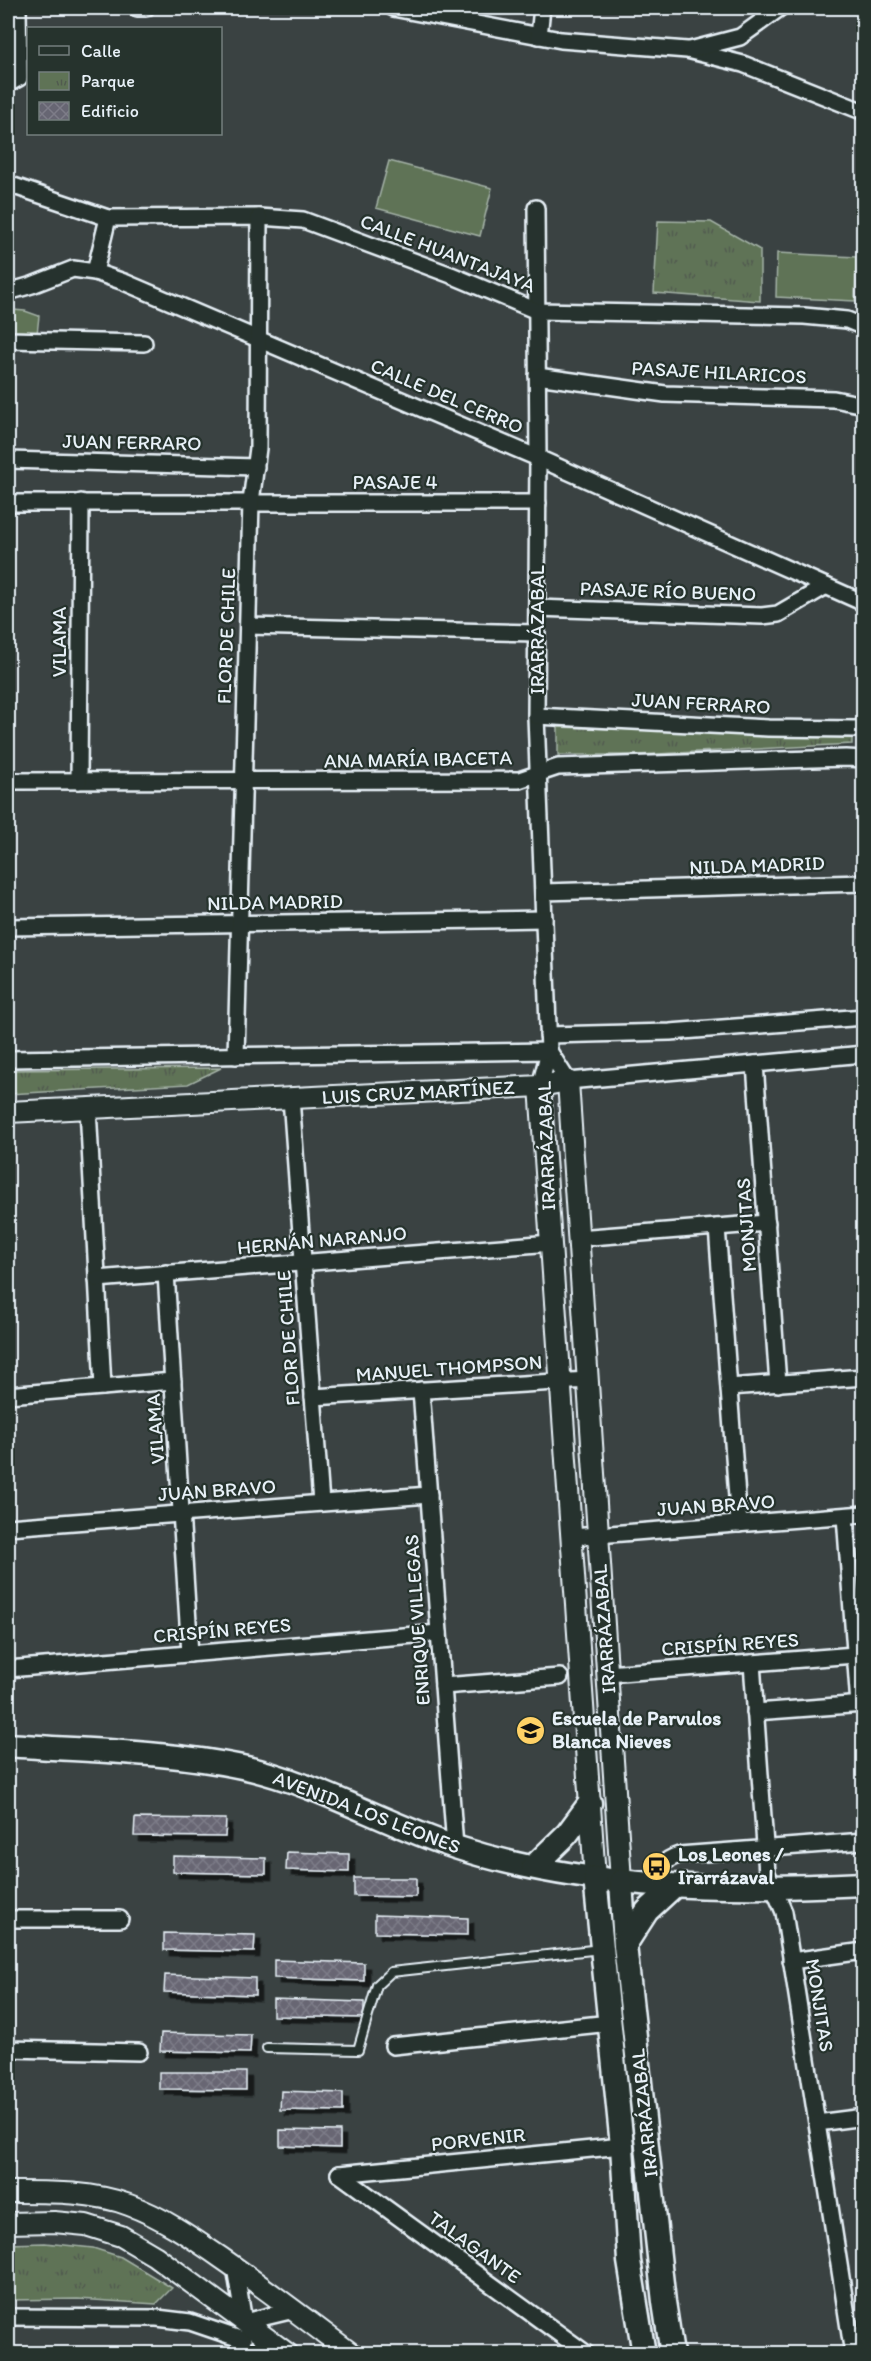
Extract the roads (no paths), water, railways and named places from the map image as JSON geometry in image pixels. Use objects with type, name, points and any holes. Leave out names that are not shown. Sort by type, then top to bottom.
[{"type":"main road","name":"AVENIDA LOS LEONES","points":[[8,1745],[168,1756],[241,1767],[302,1784],[455,1847],[532,1867],[595,1878],[663,1886],[774,1889],[864,1884]]},
{"type":"main road","points":[[532,1867],[567,1834],[590,1803]]},
{"type":"main road","name":"IRARRÁZABAL","points":[[595,1878],[622,2146],[629,2261],[644,2354]]},
{"type":"main road","name":"IRARRÁZABAL","points":[[621,1881],[625,1945],[664,2302],[672,2354]]},
{"type":"main road","points":[[625,1945],[663,1886]]},
{"type":"street","points":[[8,84],[19,78],[17,8],[25,8]]},
{"type":"street","points":[[136,8],[146,8]]},
{"type":"street","points":[[393,8],[561,40],[687,50],[743,64],[864,112]]},
{"type":"street","points":[[539,36],[542,8]]},
{"type":"street","points":[[687,50],[740,37],[780,8]]},
{"type":"street","name":"CALLE HUANTAJAYA","points":[[8,184],[108,218],[259,217],[303,220],[451,274],[537,311],[804,316],[847,320],[864,327]]},
{"type":"street","name":"IRARRÁZABAL","points":[[536,208],[538,458],[536,716],[549,1051],[540,1086],[595,1878]]},
{"type":"street","name":"FLOR DE CHILE","points":[[236,1056],[251,502],[256,466],[259,217]]},
{"type":"street","points":[[95,272],[108,218]]},
{"type":"street","name":"CALLE DEL CERRO","points":[[8,292],[73,269],[95,272],[124,282],[538,458],[864,603]]},
{"type":"street","points":[[8,340],[144,343]]},
{"type":"street","name":"PASAJE HILARICOS","points":[[537,376],[665,394],[834,399],[864,405]]},
{"type":"street","name":"JUAN FERRARO","points":[[8,460],[256,466]]},
{"type":"street","points":[[8,502],[251,502]]},
{"type":"street","name":"VILAMA","points":[[80,781],[81,502]]},
{"type":"street","name":"PASAJE 4","points":[[251,502],[538,503]]},
{"type":"street","name":"PASAJE RÍO BUENO","points":[[537,608],[762,616],[777,614],[826,586]]},
{"type":"street","points":[[248,626],[537,633]]},
{"type":"street","name":"JUAN FERRARO","points":[[536,716],[768,728],[855,729],[864,727]]},
{"type":"street","name":"ANA MARÍA IBACETA","points":[[8,781],[519,780],[558,767],[864,759]]},
{"type":"street","name":"NILDA MADRID","points":[[543,892],[864,883]]},
{"type":"street","name":"NILDA MADRID","points":[[8,927],[544,919]]},
{"type":"street","points":[[548,1035],[670,1032],[864,1017]]},
{"type":"street","name":"IRARRÁZABAL","points":[[549,1051],[568,1081],[621,1881]]},
{"type":"street","name":"LUIS CRUZ MARTÍNEZ","points":[[8,1059],[549,1051]]},
{"type":"street","name":"LUIS CRUZ MARTÍNEZ","points":[[8,1112],[540,1086],[568,1081],[864,1054]]},
{"type":"street","name":"MONJITAS","points":[[755,1064],[778,1384]]},
{"type":"street","name":"FLOR DE CHILE","points":[[291,1098],[321,1503]]},
{"type":"street","points":[[88,1108],[104,1387]]},
{"type":"street","points":[[578,1238],[767,1223]]},
{"type":"street","name":"MONJITAS","points":[[717,1227],[739,1524]]},
{"type":"street","name":"HERNÁN NARANJO","points":[[97,1279],[551,1243]]},
{"type":"street","name":"VILAMA","points":[[166,1273],[190,1654]]},
{"type":"street","points":[[729,1387],[864,1377]]},
{"type":"street","name":"MANUEL THOMPSON","points":[[313,1397],[588,1380]]},
{"type":"street","points":[[8,1395],[173,1381]]},
{"type":"street","name":"ENRIQUE VILLEGAS","points":[[421,1390],[455,1847]]},
{"type":"street","name":"JUAN BRAVO","points":[[8,1527],[429,1495]]},
{"type":"street","name":"JUAN BRAVO","points":[[572,1537],[864,1514]]},
{"type":"street","points":[[755,1712],[861,1704],[855,1655],[845,1516]]},
{"type":"street","name":"CRISPÍN REYES","points":[[8,1669],[439,1633]]},
{"type":"street","name":"CRISPÍN REYES","points":[[607,1674],[855,1655]]},
{"type":"street","name":"MONJITAS","points":[[752,1663],[767,1873],[784,1912],[853,2354]]},
{"type":"street","points":[[443,1686],[560,1677]]},
{"type":"street","points":[[663,1886],[658,1869],[671,1858],[687,1854],[864,1841]]},
{"type":"street","points":[[8,1919],[120,1919]]},
{"type":"street","points":[[791,1961],[864,1951]]},
{"type":"street","points":[[393,2046],[610,2023]]},
{"type":"street","points":[[8,2049],[139,2052]]},
{"type":"street","points":[[817,2123],[864,2117]]},
{"type":"street","name":"PORVENIR","points":[[339,2174],[622,2146]]},
{"type":"street","name":"TALAGANTE","points":[[339,2174],[587,2354]]},
{"type":"street","points":[[8,2192],[54,2192],[92,2196],[128,2205],[172,2225],[235,2267],[352,2354]]},
{"type":"street","points":[[8,2223],[86,2226],[121,2236],[155,2256],[244,2339]]},
{"type":"street","points":[[235,2267],[244,2339]]},
{"type":"street","points":[[244,2339],[294,2310]]},
{"type":"street","points":[[8,2317],[168,2319],[190,2322],[288,2354]]},
{"type":"lane","points":[[267,2048],[358,2050],[377,1985],[391,1972],[603,1949]]},
{"type":"place","name":"Escuela de Parvulos Blanca Nieves","points":[[531,1730]]},
{"type":"place","name":"Los Leones / Irarrázaval","points":[[657,1866]]}]
